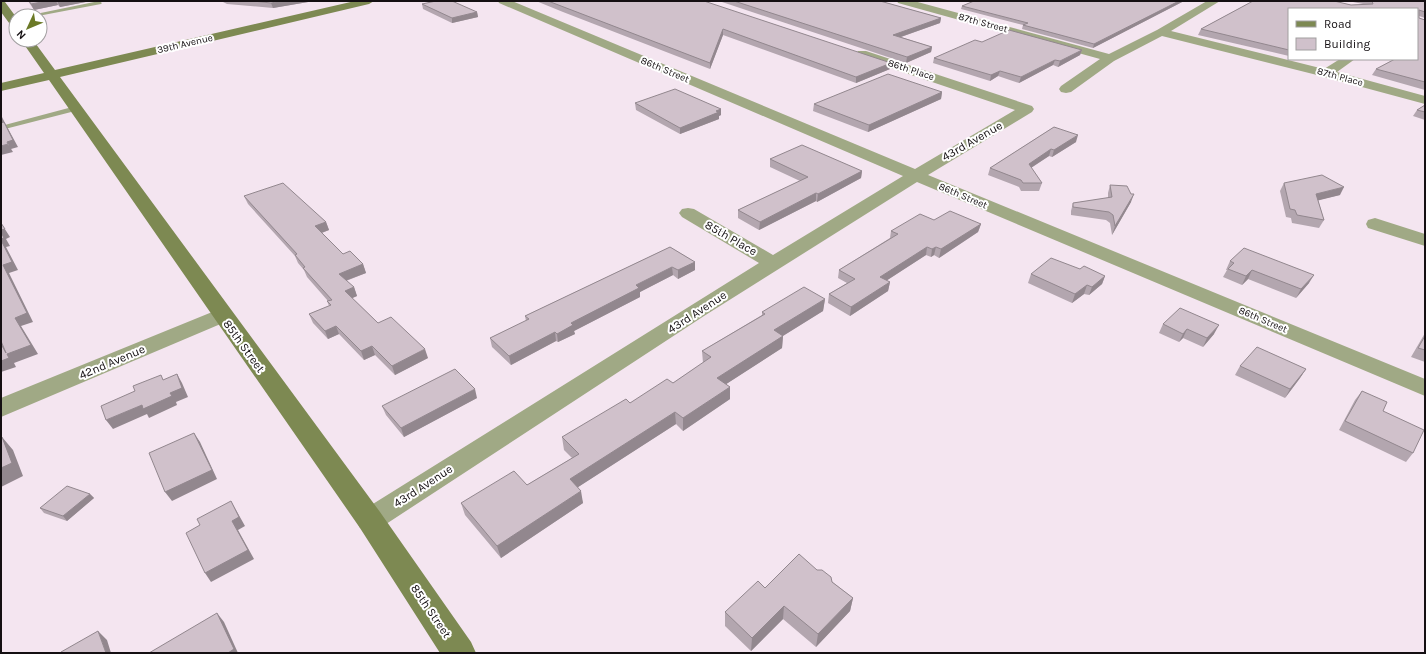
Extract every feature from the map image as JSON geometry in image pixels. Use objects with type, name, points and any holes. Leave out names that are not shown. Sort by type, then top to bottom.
[{"type":"street","name":"39th Avenue","points":[[1,86],[369,1]]},
{"type":"street","name":"86th Street","points":[[503,1],[914,175],[1425,388]]},
{"type":"street","name":"87th Street","points":[[902,1],[1110,58]]},
{"type":"street","points":[[923,7],[940,1]]},
{"type":"street","points":[[1066,89],[1110,58],[1161,32],[1215,1]]},
{"type":"street","points":[[1,4],[8,12]]},
{"type":"street","name":"87th Place","points":[[1161,32],[1326,73],[1425,100]]},
{"type":"street","name":"85th Street","points":[[33,48],[222,315],[370,520],[459,653]]},
{"type":"street","name":"86th Place","points":[[854,51],[1027,109]]},
{"type":"street","points":[[1326,73],[1347,60]]},
{"type":"street","name":"43rd Avenue","points":[[370,520],[773,263],[914,175],[1027,109]]},
{"type":"street","name":"85th Place","points":[[688,213],[773,263]]},
{"type":"street","points":[[1375,224],[1425,240]]},
{"type":"street","name":"42nd Avenue","points":[[1,408],[222,315]]},
{"type":"lane","points":[[48,12],[99,3]]},
{"type":"lane","points":[[1,128],[76,108]]},
{"type":"building","points":[[29,1],[47,1],[31,4]]},
{"type":"building","points":[[253,1],[281,1],[271,3]]},
{"type":"building","points":[[436,1],[452,1],[477,12],[452,18],[422,4]]},
{"type":"building","points":[[548,1],[704,1],[891,63],[856,77],[723,29],[710,63]]},
{"type":"building","points":[[734,1],[880,1],[941,18],[893,35],[932,47],[907,57]]},
{"type":"building","points":[[974,1],[1179,1],[1094,44],[1023,25],[1028,23],[962,6]]},
{"type":"building","points":[[1253,1],[1334,1],[1351,5],[1373,4],[1372,1],[1425,1],[1425,12],[1419,10],[1419,18],[1425,20],[1425,82],[1376,69],[1393,60],[1418,60],[1418,8],[1288,8],[1288,50],[1201,29]]},
{"type":"building","points":[[1009,30],[1082,50],[1060,61],[1055,60],[1021,77],[1000,71],[991,75],[934,58],[975,40],[982,42]]},
{"type":"building","points":[[888,74],[942,92],[869,125],[814,104]]},
{"type":"building","points":[[675,89],[721,109],[716,111],[719,112],[680,128],[635,103]]},
{"type":"building","points":[[1425,105],[1425,112],[1417,110]]},
{"type":"building","points":[[4,122],[13,140],[7,142],[8,144],[1,146],[1,123]]},
{"type":"building","points":[[1054,127],[1078,135],[1054,150],[1051,149],[1029,164],[1042,183],[1023,183],[1021,180],[990,168]]},
{"type":"building","points":[[802,145],[862,171],[760,222],[738,210],[808,177],[770,159]]},
{"type":"building","points":[[1322,175],[1344,187],[1316,194],[1324,220],[1297,215],[1295,210],[1290,209],[1284,183]]},
{"type":"building","points":[[283,183],[326,222],[315,226],[343,254],[350,251],[363,264],[339,274],[354,287],[345,291],[378,323],[391,317],[425,349],[392,366],[372,346],[361,351],[336,326],[325,331],[309,314],[331,305],[327,301],[332,300],[303,268],[305,267],[295,255],[297,254],[244,196]]},
{"type":"building","points":[[1110,185],[1127,186],[1131,194],[1134,194],[1115,226],[1113,215],[1109,212],[1073,207],[1073,203],[1112,197]]},
{"type":"building","points":[[950,211],[981,224],[941,249],[936,247],[932,249],[927,247],[880,277],[890,282],[851,307],[829,294],[855,279],[839,270],[898,234],[891,231],[920,214],[934,220]]},
{"type":"building","points":[[1,223],[5,229],[1,230]]},
{"type":"building","points":[[1,232],[4,238],[1,239]]},
{"type":"building","points":[[1,240],[12,262],[3,265],[27,313],[15,318],[31,345],[7,354],[9,358],[1,361],[1,344],[6,353],[1,341]]},
{"type":"building","points":[[670,247],[695,262],[678,270],[672,267],[636,285],[639,288],[571,323],[573,325],[557,334],[555,332],[509,356],[490,338],[529,319],[525,316]]},
{"type":"building","points":[[1244,248],[1314,275],[1301,289],[1252,270],[1246,276],[1228,269],[1234,263],[1230,261]]},
{"type":"building","points":[[1051,258],[1080,269],[1084,266],[1105,276],[1092,287],[1087,285],[1075,294],[1031,274]]},
{"type":"building","points":[[804,287],[825,299],[774,330],[783,336],[717,378],[730,387],[683,418],[675,412],[570,479],[581,491],[497,546],[461,503],[514,471],[527,485],[579,454],[562,437],[626,399],[630,403],[667,379],[673,383],[711,357],[702,351],[765,314],[762,312]]},
{"type":"building","points":[[1180,308],[1219,325],[1207,338],[1187,329],[1183,334],[1163,324]]},
{"type":"building","points":[[1425,336],[1425,350],[1418,348]]},
{"type":"building","points":[[1257,347],[1306,369],[1290,389],[1240,366]]},
{"type":"building","points":[[455,369],[475,389],[401,428],[382,406]]},
{"type":"building","points":[[177,374],[182,388],[170,393],[172,396],[143,409],[142,405],[106,420],[101,406],[135,391],[133,386],[161,375],[163,380]]},
{"type":"building","points":[[1362,391],[1387,402],[1383,411],[1424,430],[1413,453],[1345,421]]},
{"type":"building","points":[[194,433],[212,470],[165,492],[149,453]]},
{"type":"building","points":[[1,437],[12,463],[1,468]]},
{"type":"building","points":[[67,486],[90,494],[63,516],[40,508]]},
{"type":"building","points":[[231,501],[239,517],[232,521],[248,550],[205,573],[186,533],[200,525],[197,519]]},
{"type":"building","points":[[799,554],[817,570],[822,570],[831,577],[832,582],[853,598],[818,634],[784,606],[752,638],[725,612],[758,581],[765,588]]},
{"type":"building","points":[[217,613],[234,649],[228,653],[149,653]]},
{"type":"building","points":[[98,631],[106,653],[61,653],[61,652]]}]
